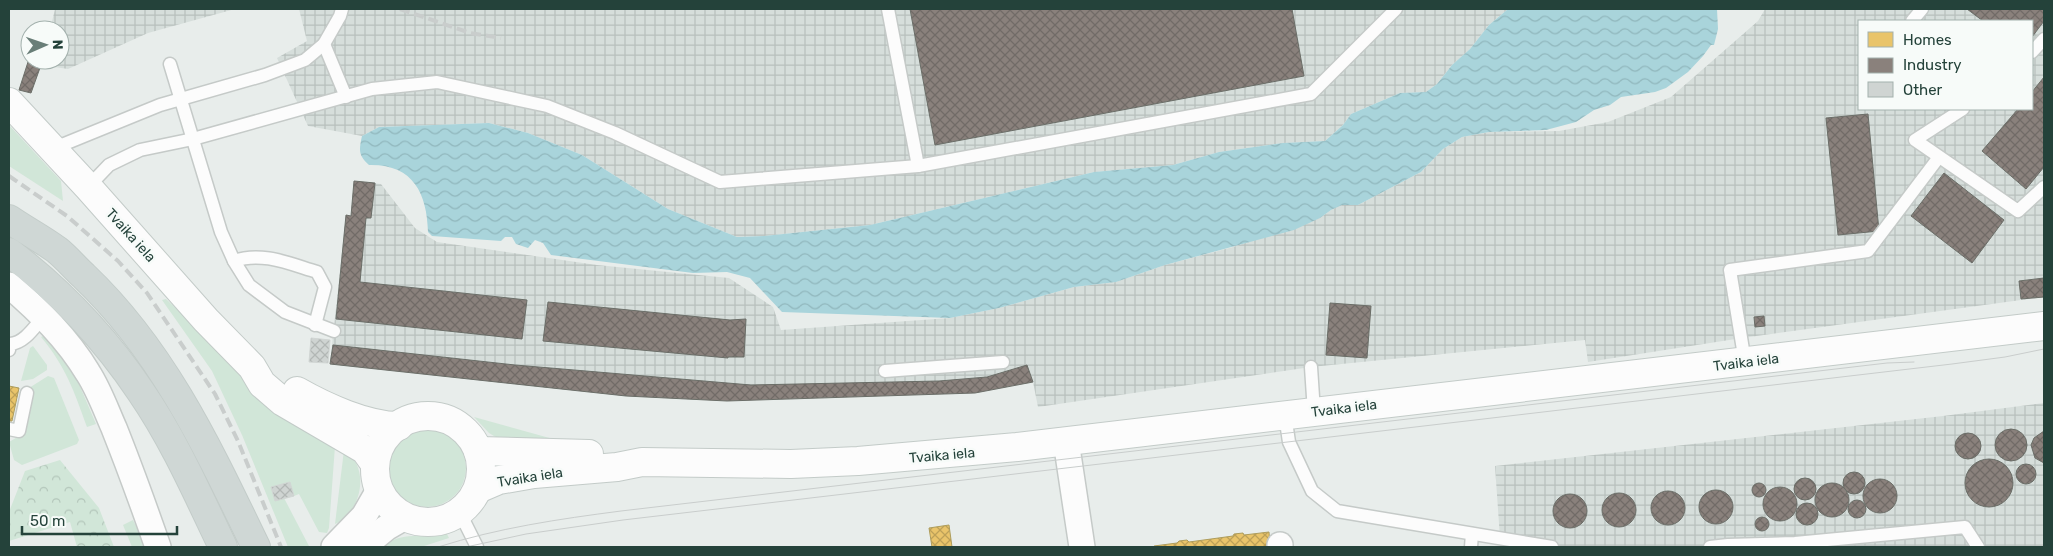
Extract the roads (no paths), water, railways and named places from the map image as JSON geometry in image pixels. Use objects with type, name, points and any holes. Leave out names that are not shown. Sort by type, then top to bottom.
[{"type":"main road","points":[[9,220],[57,251],[97,289],[133,329],[183,402],[212,455],[256,547]]},
{"type":"main road","points":[[9,252],[38,274],[77,312],[114,355],[142,393],[173,447],[223,547]]},
{"type":"street","name":"Tvaika iela","points":[[9,102],[88,187],[206,320],[252,367],[262,384],[283,402],[365,450],[393,509],[405,517]]},
{"type":"street","points":[[9,285],[44,316],[74,351],[88,373],[100,395],[131,471],[158,547]]},
{"type":"street","name":"Tvaika iela","points":[[478,489],[499,480],[617,467],[642,462],[791,464],[858,462],[921,457],[2044,326]]},
{"type":"street","name":"Tvaika iela","points":[[252,367],[331,407],[375,424],[398,426]]},
{"type":"street","name":"Tvaika iela","points":[[377,477],[380,447],[390,433],[406,420],[419,416],[436,416],[452,421],[466,431],[478,450],[482,475],[478,489],[468,505],[458,514]]},
{"type":"street","points":[[1066,441],[1082,547]]},
{"type":"street","name":"Tvaika iela","points":[[478,450],[621,456],[642,462]]},
{"type":"street","points":[[334,547],[364,516],[377,477]]},
{"type":"street","points":[[363,547],[386,528],[405,517],[420,522],[438,522],[458,514]]},
{"type":"lane","points":[[52,149],[160,105],[273,73],[305,60],[324,44],[342,9]]},
{"type":"lane","points":[[888,9],[918,166]]},
{"type":"lane","points":[[88,187],[109,165],[120,158],[140,150],[193,139],[372,89],[437,82],[547,106],[615,133],[720,182],[918,166],[1311,94],[1396,9]]},
{"type":"lane","points":[[1913,20],[1922,9]]},
{"type":"lane","points":[[2033,51],[2044,39]]},
{"type":"lane","points":[[324,44],[346,97]]},
{"type":"lane","points":[[170,64],[221,232],[234,261],[249,285],[285,312],[315,325],[334,330]]},
{"type":"lane","points":[[1961,110],[1915,140],[2018,211],[2044,187]]},
{"type":"lane","points":[[1745,362],[1730,270],[1868,252],[1938,157]]},
{"type":"lane","points":[[234,261],[247,256],[277,260],[317,272],[325,287],[315,325]]},
{"type":"lane","points":[[9,350],[10,344],[17,344],[44,316]]},
{"type":"lane","points":[[885,371],[1003,362]]},
{"type":"lane","points":[[1311,367],[1314,412]]},
{"type":"lane","points":[[9,429],[18,431],[27,393]]},
{"type":"lane","points":[[1284,415],[1289,442],[1312,491],[1337,511],[1552,547]]},
{"type":"lane","points":[[458,514],[464,521],[477,547]]},
{"type":"lane","points":[[1710,547],[1795,543],[1965,527],[1978,547]]},
{"type":"lane","points":[[1471,547],[1472,534]]},
{"type":"water","points":[[1508,9],[1717,9],[1718,29],[1714,45],[1711,45],[1688,72],[1666,88],[1655,92],[1621,97],[1610,105],[1594,110],[1576,122],[1546,130],[1489,132],[1462,137],[1443,149],[1421,172],[1358,205],[1342,205],[1294,230],[1165,265],[1116,282],[1074,287],[999,308],[950,318],[782,312],[750,278],[727,272],[693,273],[551,255],[543,243],[535,240],[528,248],[516,244],[512,237],[505,237],[501,241],[432,236],[428,232],[425,205],[415,184],[407,175],[397,170],[384,166],[369,165],[360,152],[362,136],[379,127],[489,123],[528,133],[582,155],[668,209],[737,237],[870,225],[1094,172],[1173,165],[1219,152],[1283,143],[1325,141],[1343,125],[1351,114],[1400,93],[1426,92],[1437,84],[1452,65],[1470,49],[1489,25]]},
{"type":"tram line","points":[[466,547],[526,534],[623,520],[1952,364],[2005,357],[2044,349]]},
{"type":"tram line","points":[[438,547],[483,534],[575,517],[621,511],[1887,363],[1914,362]]},
{"type":"railway","points":[[400,9],[470,33],[501,38]]},
{"type":"railway","points":[[9,176],[67,216],[118,261],[147,293],[215,394],[238,441],[281,547]]}]
